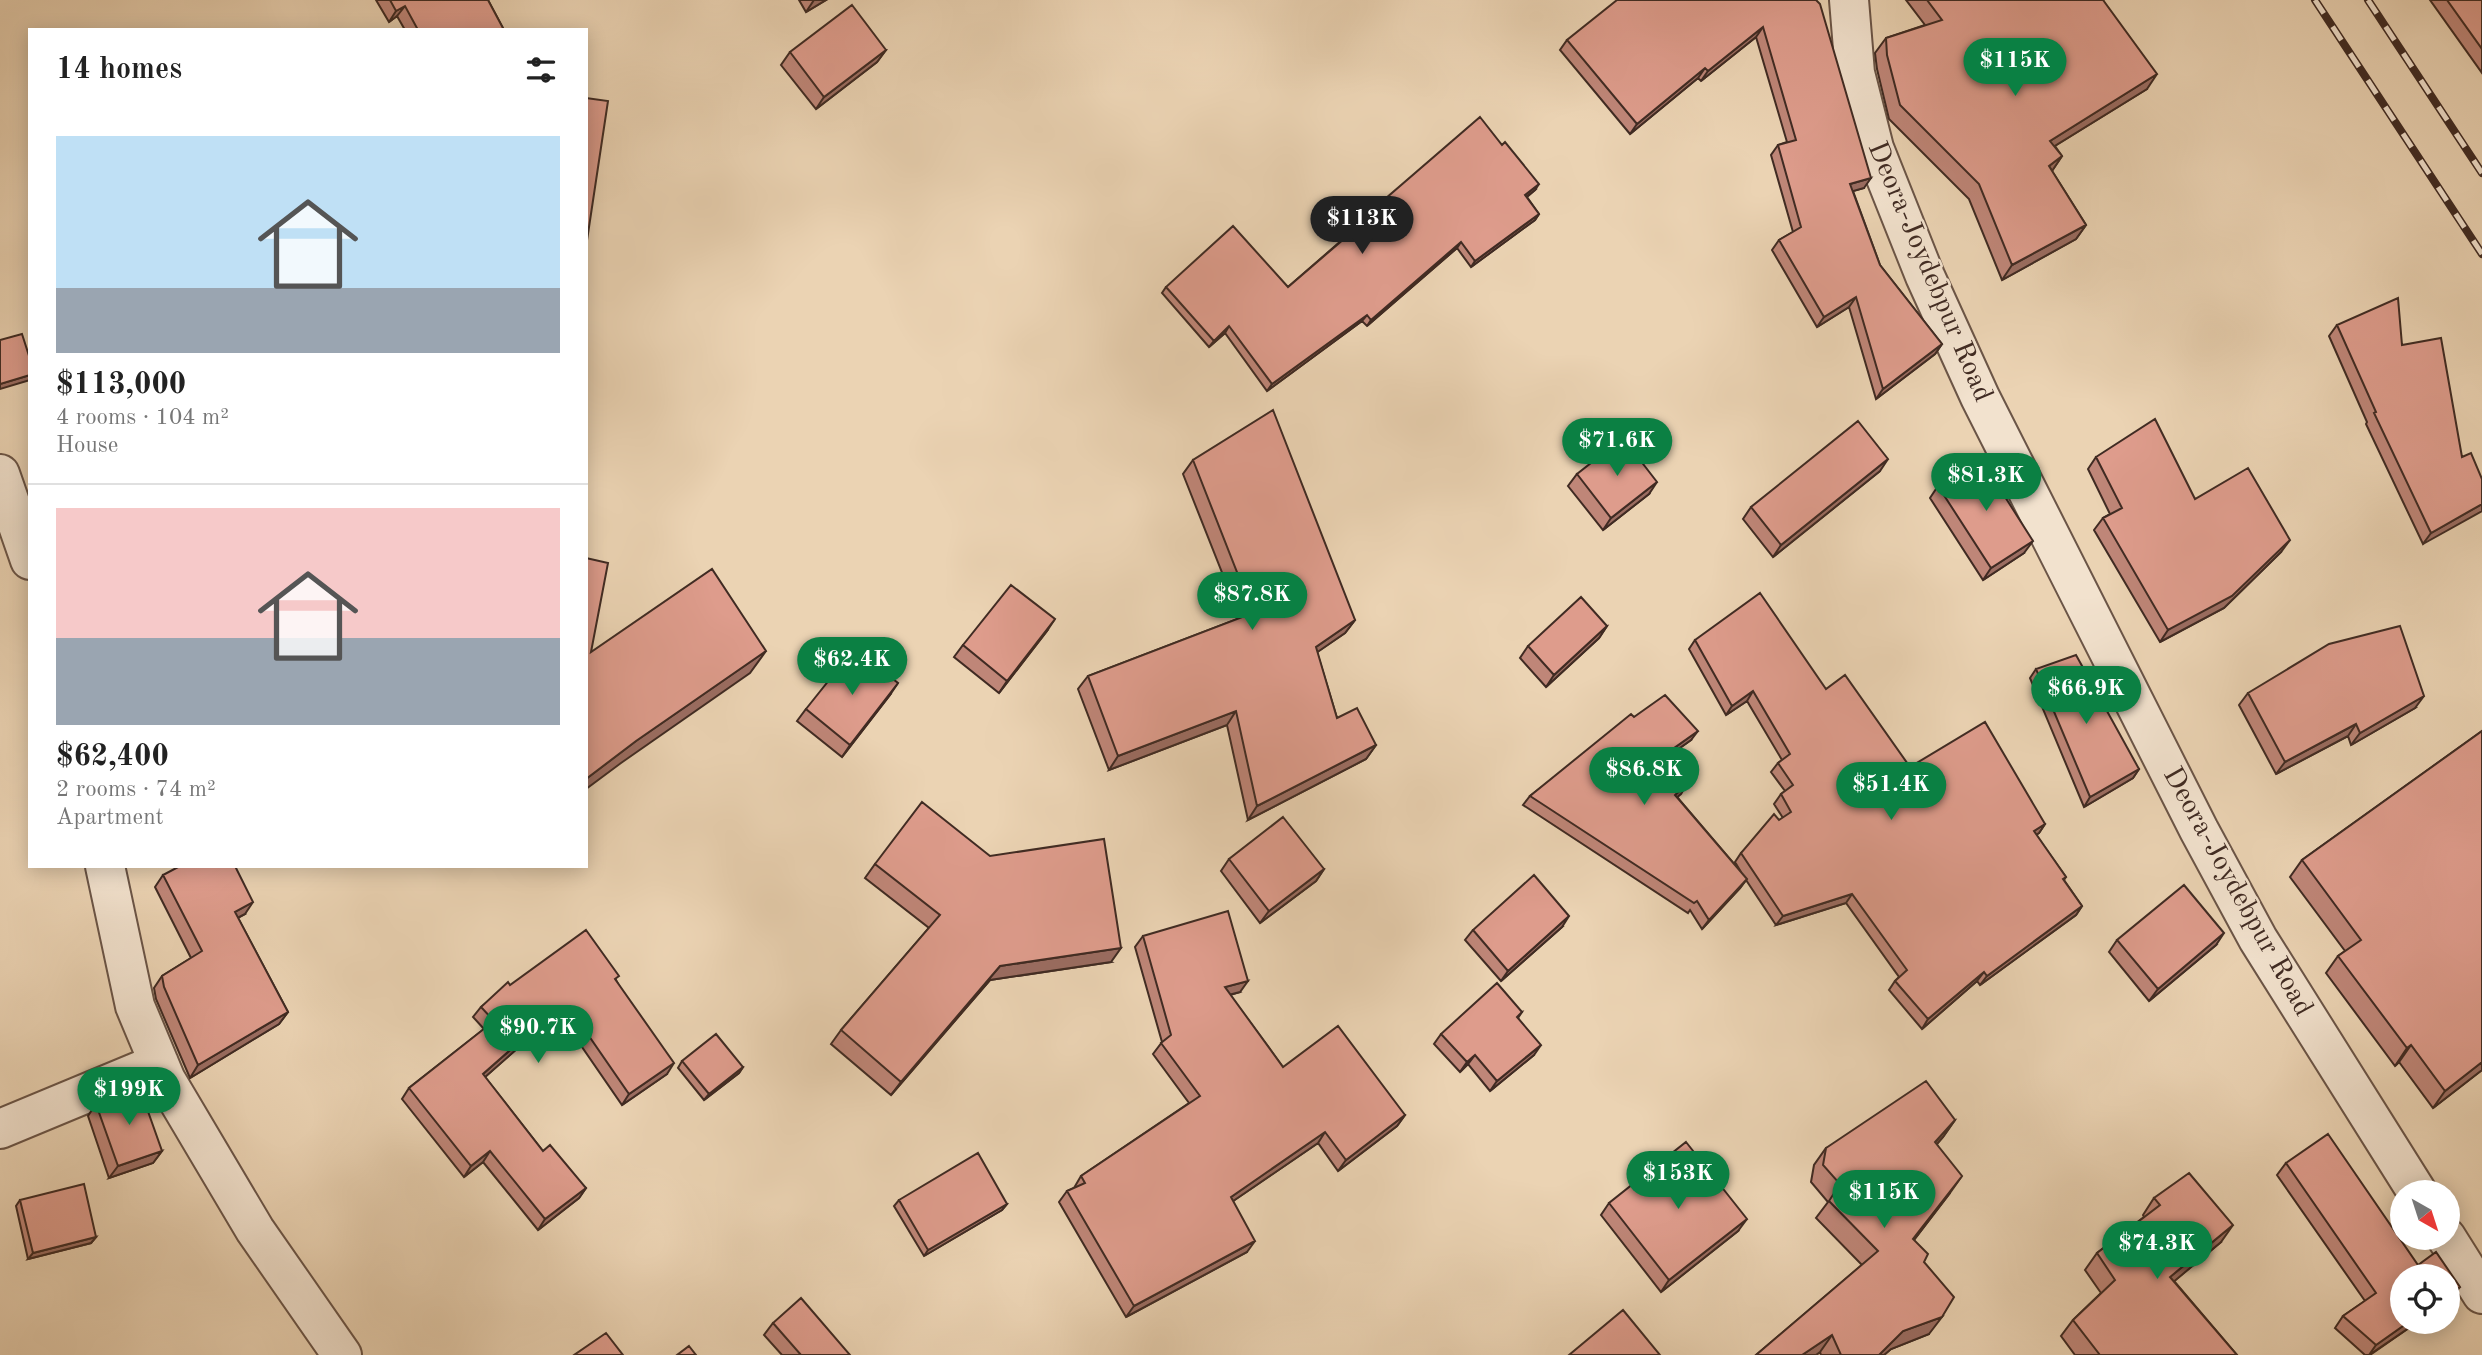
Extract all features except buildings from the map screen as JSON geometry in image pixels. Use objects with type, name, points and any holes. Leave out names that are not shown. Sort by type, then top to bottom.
[{"type":"street","name":"Deora-Joydebpur Road","points":[[1849,0],[1855,73],[1874,148],[1925,276],[1980,397],[2199,830],[2258,939],[2409,1180]]},
{"type":"street","points":[[0,474],[28,554]]},
{"type":"street","points":[[105,868],[135,1006],[166,1080],[255,1230],[342,1355]]},
{"type":"street","points":[[0,1129],[159,1063]]},
{"type":"street","points":[[2454,1250],[2482,1294]]},
{"type":"railway","points":[[2315,0],[2482,254]]},
{"type":"railway","points":[[2368,0],[2482,173]]}]
